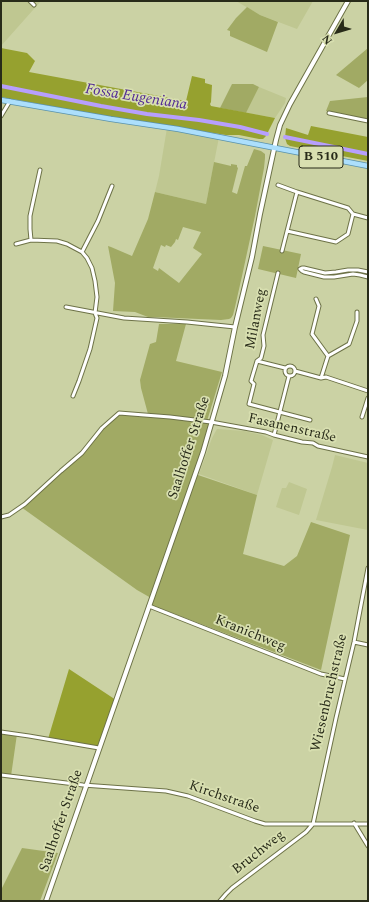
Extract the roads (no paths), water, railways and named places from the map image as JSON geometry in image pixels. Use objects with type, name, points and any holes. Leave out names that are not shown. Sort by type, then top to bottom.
[{"type":"main road","name":"Saalhoffer Straße","points":[[46,901],[203,452],[222,385],[252,257],[274,147],[280,125],[284,115],[348,1]]},
{"type":"main road","name":"B 510","points":[[1,100],[110,119],[173,128],[368,166]]},
{"type":"street","points":[[30,1],[34,5]]},
{"type":"street","points":[[1,116],[10,102]]},
{"type":"street","points":[[329,113],[368,121]]},
{"type":"street","points":[[31,240],[30,216],[40,170]]},
{"type":"street","points":[[278,185],[348,208],[352,214],[368,218]]},
{"type":"street","points":[[82,252],[98,221],[112,186]]},
{"type":"street","points":[[282,251],[297,192]]},
{"type":"street","points":[[287,231],[336,242],[348,234],[352,214]]},
{"type":"street","points":[[16,244],[31,240],[57,241],[67,244],[82,252],[92,268],[96,281],[97,297],[95,313],[97,318],[90,349],[73,396]]},
{"type":"street","points":[[368,272],[348,270],[325,273],[304,268],[300,269],[304,272],[324,277],[353,274],[368,277]]},
{"type":"street","name":"Milanweg","points":[[278,273],[263,335],[264,346],[261,358],[257,361],[251,381],[254,384],[249,404],[280,412]]},
{"type":"street","points":[[316,299],[319,306],[312,334],[328,356]]},
{"type":"street","points":[[66,307],[133,319],[187,322],[235,327]]},
{"type":"street","points":[[321,378],[328,356],[350,344],[357,321],[357,312]]},
{"type":"street","points":[[257,361],[285,368],[291,365],[295,371],[321,378],[326,377],[368,391]]},
{"type":"street","points":[[285,368],[286,373],[289,376]]},
{"type":"street","points":[[274,436],[289,376],[293,375],[295,371]]},
{"type":"street","points":[[362,417],[368,398]]},
{"type":"street","points":[[280,412],[310,420]]},
{"type":"street","name":"Fasanenstraße","points":[[1,517],[9,515],[25,504],[82,453],[102,428],[120,413],[170,416],[211,422],[266,432],[274,436],[300,442],[313,443],[318,446],[368,457]]},
{"type":"street","name":"Wiesenbruchstraße","points":[[313,824],[354,642],[368,568]]},
{"type":"street","name":"Kranichweg","points":[[149,606],[321,674],[345,679]]},
{"type":"street","points":[[354,642],[368,645]]},
{"type":"street","points":[[1,732],[99,748]]},
{"type":"street","name":"Kirchstraße","points":[[1,775],[87,785],[166,791],[188,796],[265,824],[368,824]]},
{"type":"street","points":[[354,823],[368,846]]},
{"type":"street","name":"Bruchweg","points":[[220,901],[232,888],[306,832],[313,824]]},
{"type":"waterway","name":"Fossa Eugeniana","points":[[1,86],[147,114],[199,120],[240,127],[267,134]]},
{"type":"waterway","name":"Fossa Eugeniana","points":[[285,137],[368,154]]}]
